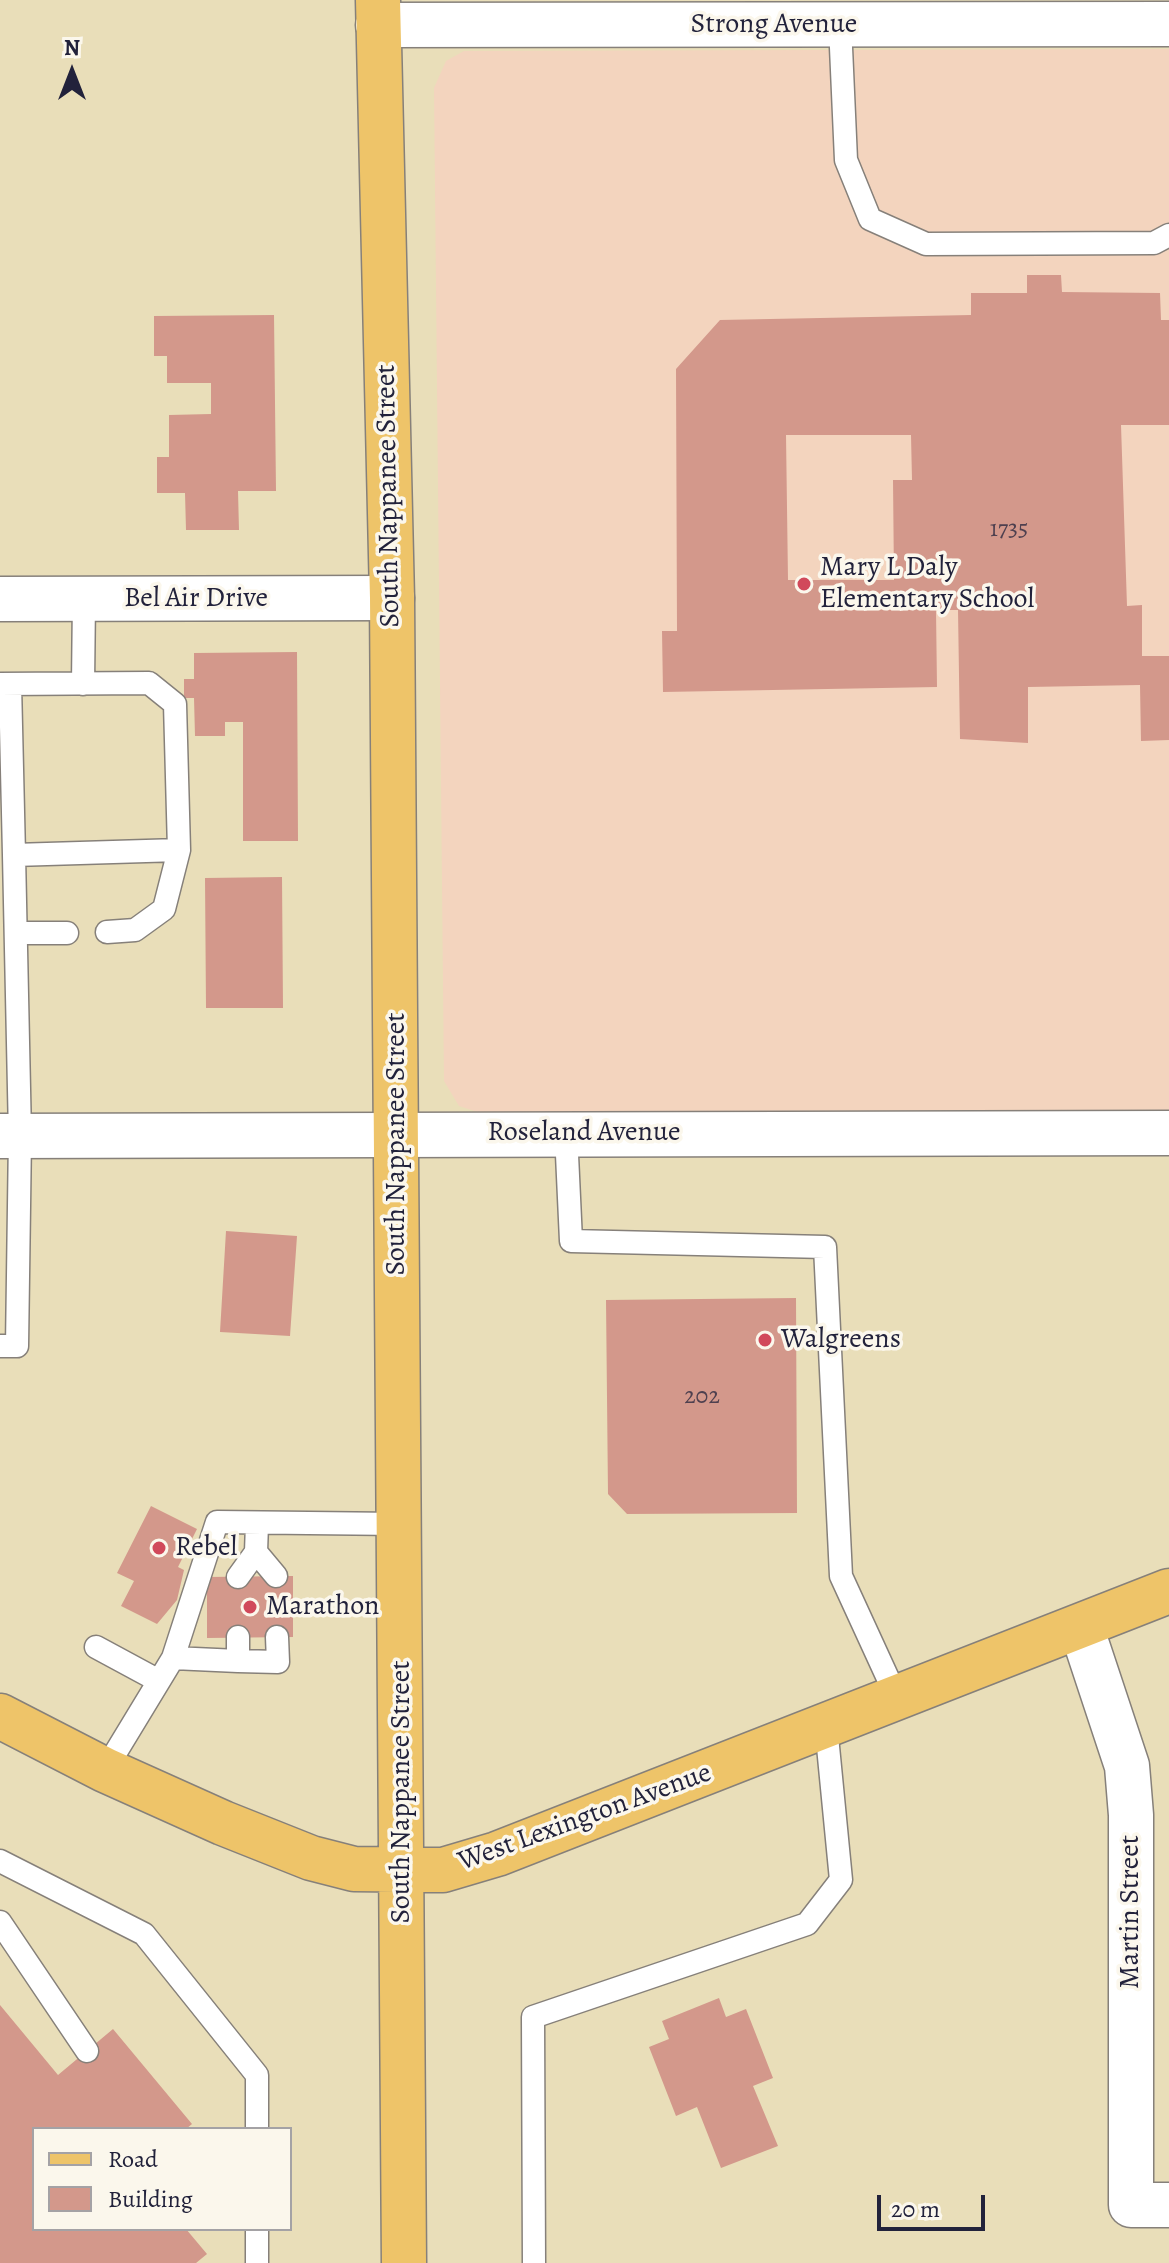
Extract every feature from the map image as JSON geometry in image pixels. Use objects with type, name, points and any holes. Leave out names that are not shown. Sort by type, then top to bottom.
[{"type":"main road","name":"South Nappanee Street","points":[[378,13],[392,598],[404,2263]]},
{"type":"main road","name":"West Lexington Avenue","points":[[0,1716],[105,1770],[311,1858],[354,1869],[443,1870],[497,1854],[1169,1591]]},
{"type":"street","name":"Strong Avenue","points":[[378,13],[840,25],[1169,24]]},
{"type":"street","name":"Bel Air Drive","points":[[0,599],[392,598]]},
{"type":"street","name":"Roseland Avenue","points":[[10,1136],[1169,1133]]},
{"type":"street","name":"Martin Street","points":[[1081,1627],[1127,1766],[1150,2205]]},
{"type":"lane","points":[[840,25],[846,160],[870,219],[926,244],[1154,243],[1169,235]]},
{"type":"lane","points":[[83,684],[84,599]]},
{"type":"lane","points":[[0,1346],[17,1346],[9,1031],[16,933],[5,684],[149,683],[175,704],[179,850],[164,909],[135,930],[107,932]]},
{"type":"lane","points":[[14,855],[179,850]]},
{"type":"lane","points":[[16,933],[67,933]]},
{"type":"lane","points":[[566,1133],[571,1241],[825,1247],[841,1576],[897,1698]]},
{"type":"lane","points":[[105,1770],[173,1658],[217,1522],[400,1524]]},
{"type":"lane","points":[[238,1577],[256,1552],[257,1524]]},
{"type":"lane","points":[[256,1552],[276,1576]]},
{"type":"lane","points":[[238,1637],[238,1661]]},
{"type":"lane","points":[[173,1658],[278,1662],[277,1637]]},
{"type":"lane","points":[[96,1647],[159,1681]]},
{"type":"lane","points":[[534,2263],[533,2017],[807,1924],[841,1880],[826,1726]]},
{"type":"lane","points":[[0,1861],[144,1934],[257,2075],[257,2127]]},
{"type":"lane","points":[[0,1922],[87,2051]]},
{"type":"lane","points":[[257,2231],[257,2263]]},
{"type":"shaded area","name":"Mary L Daly Elementary School","points":[[1169,49],[1169,1112],[484,1114],[459,1106],[444,1081],[434,88],[446,61],[464,51]]},
{"type":"building","points":[[1027,275],[1061,275],[1062,292],[1160,293],[1161,320],[1169,320],[1169,425],[1121,425],[1127,606],[1142,605],[1142,656],[1169,656],[1169,740],[1141,741],[1140,685],[1028,687],[1028,743],[960,739],[958,610],[936,610],[937,687],[663,692],[662,631],[677,631],[676,369],[720,320],[971,315],[971,293],[1027,293]],"holes":[[[786,435],[911,435],[912,480],[893,480],[894,580],[788,580]]]},
{"type":"building","points":[[274,315],[276,491],[238,491],[239,530],[186,530],[185,493],[157,493],[157,457],[169,457],[169,415],[211,414],[211,383],[167,383],[167,356],[154,356],[154,316]]},
{"type":"building","points":[[297,652],[298,841],[243,841],[243,722],[225,722],[225,736],[195,736],[194,698],[184,698],[184,679],[194,679],[194,653]]},
{"type":"building","points":[[282,877],[283,1008],[206,1008],[205,878]]},
{"type":"building","points":[[226,1231],[297,1236],[290,1336],[220,1332]]},
{"type":"building","name":"Walgreens","points":[[796,1298],[797,1513],[627,1514],[608,1494],[606,1300]]},
{"type":"building","name":"Rebel","points":[[151,1506],[197,1529],[178,1567],[184,1570],[177,1600],[157,1624],[121,1606],[134,1581],[117,1573]]},
{"type":"building","name":"Marathon","points":[[293,1576],[293,1637],[207,1638],[207,1577]]},
{"type":"building","points":[[719,1998],[726,2017],[746,2009],[773,2078],[753,2086],[778,2146],[721,2168],[697,2107],[676,2116],[649,2047],[669,2039],[662,2021]]},
{"type":"building","points":[[0,2005],[58,2075],[113,2029],[192,2124],[188,2127],[32,2127],[32,2231],[188,2231],[207,2254],[196,2263],[0,2263]]},
{"type":"place","name":"Mary L Daly Elementary School","points":[[804,584]]},
{"type":"place","name":"Walgreens","points":[[765,1340]]},
{"type":"place","name":"Rebel","points":[[159,1548]]},
{"type":"place","name":"Marathon","points":[[250,1607]]}]
